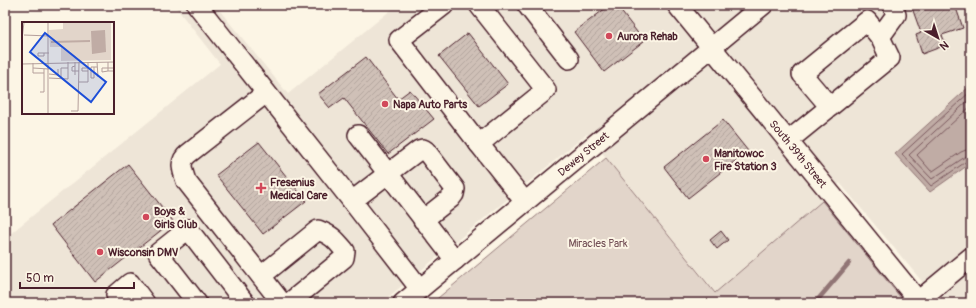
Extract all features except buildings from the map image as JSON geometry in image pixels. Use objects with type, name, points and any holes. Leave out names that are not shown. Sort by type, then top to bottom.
[{"type":"street","points":[[196,5],[420,289]]},
{"type":"street","points":[[444,5],[400,40],[525,202]]},
{"type":"street","points":[[479,5],[546,90],[479,144]]},
{"type":"street","points":[[527,5],[569,59]]},
{"type":"street","name":"South 39th Street","points":[[677,5],[919,302]]},
{"type":"street","name":"Dewey Street","points":[[402,303],[763,5]]},
{"type":"street","points":[[880,37],[896,15],[893,5]]},
{"type":"street","points":[[788,141],[830,107],[890,58],[869,13],[802,74],[830,107]]},
{"type":"street","points":[[266,93],[183,158],[182,169],[186,181],[282,303]]},
{"type":"street","points":[[358,135],[455,260]]},
{"type":"street","points":[[352,201],[387,173],[419,150],[423,149],[455,189],[451,198],[423,220]]},
{"type":"street","points":[[197,303],[158,253],[188,229],[245,303]]},
{"type":"street","points":[[261,276],[318,230],[329,234],[334,238],[345,251],[344,258],[289,303]]},
{"type":"street","points":[[919,302],[971,257]]},
{"type":"street","points":[[116,295],[130,283],[145,303]]},
{"type":"shaded area","points":[[174,5],[215,5],[288,94],[397,5],[971,5],[971,303],[940,303],[840,183],[822,201],[716,293],[587,134],[381,303],[5,303],[5,238],[220,64]]},
{"type":"green space","name":"Miracles Park","points":[[606,158],[715,293],[822,201],[905,303],[432,303]]},
{"type":"water","points":[[971,85],[971,163],[930,192],[895,154]]},
{"type":"waterway","points":[[815,303],[849,263]]},
{"type":"place","name":"Aurora Rehab","points":[[609,36]]},
{"type":"place","name":"Napa Auto Parts","points":[[385,104]]},
{"type":"place","name":"Manitowoc Fire Station 3","points":[[706,159]]},
{"type":"place","name":"Fresenius Medical Care","points":[[261,188]]},
{"type":"place","name":"Boys & Girls Club","points":[[146,217]]},
{"type":"place","name":"Wisconsin DMV","points":[[100,252]]}]
